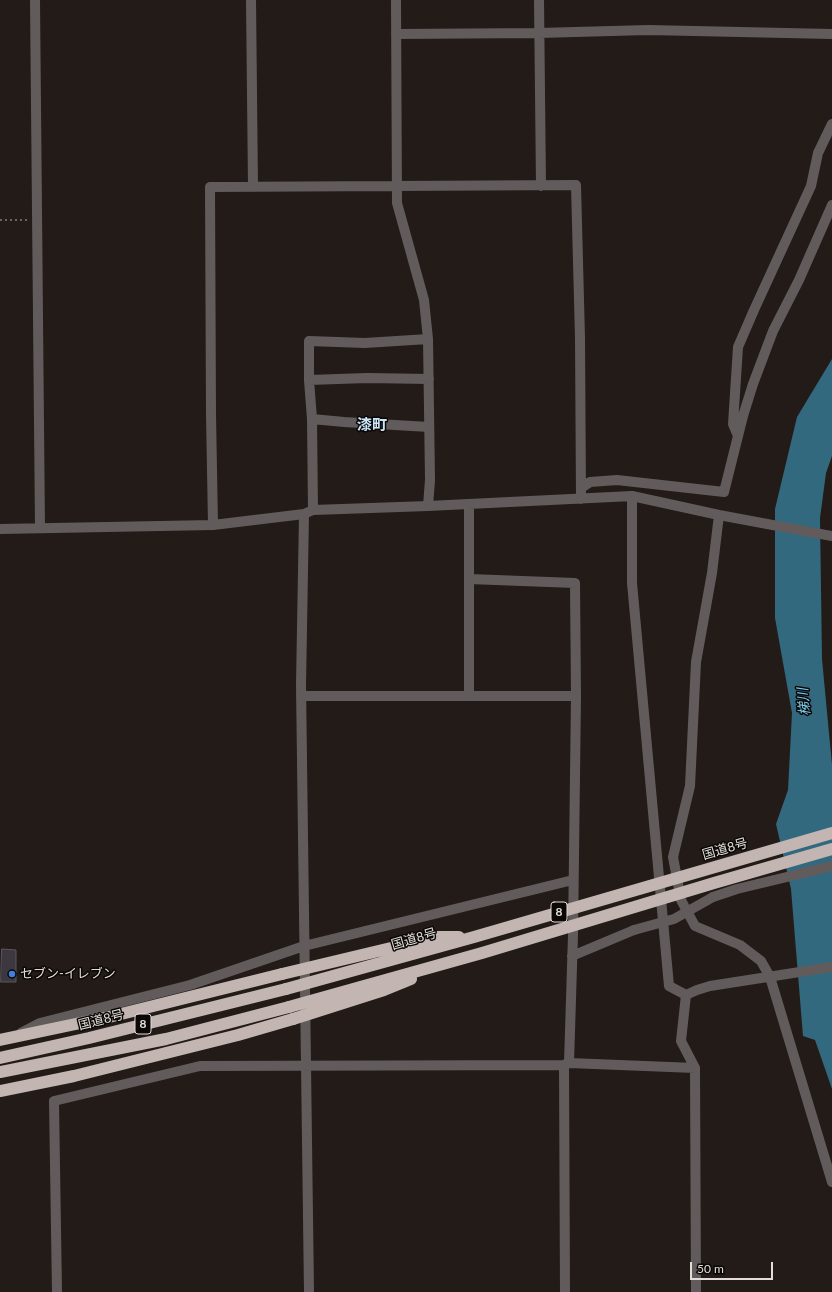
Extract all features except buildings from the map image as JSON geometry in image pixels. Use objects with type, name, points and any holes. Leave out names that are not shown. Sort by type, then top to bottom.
[{"type":"highway","name":"国道8号","points":[[0,1058],[89,1038],[286,989],[474,937],[832,832]]},
{"type":"highway","name":"8","points":[[0,1072],[166,1039],[289,1007],[482,953],[832,849]]},
{"type":"highway","points":[[0,1040],[109,1017],[437,937],[474,937]]},
{"type":"highway","points":[[0,1092],[74,1076],[238,1035],[384,990],[482,953]]},
{"type":"street","points":[[35,0],[40,528]]},
{"type":"street","points":[[251,0],[253,186]]},
{"type":"street","points":[[396,0],[397,203],[424,300],[428,339],[430,480],[428,506]]},
{"type":"street","points":[[539,0],[541,186]]},
{"type":"street","points":[[396,34],[539,33],[648,30],[832,34]]},
{"type":"street","points":[[738,436],[733,424],[738,347],[811,186],[818,153],[832,124]]},
{"type":"street","points":[[213,526],[210,415],[210,187],[576,185],[580,338],[581,500]]},
{"type":"street","points":[[581,488],[590,482],[617,480],[724,492],[738,436],[754,384],[773,331],[832,204]]},
{"type":"street","points":[[309,1292],[301,696],[312,419],[309,380],[309,341],[366,343],[428,339]]},
{"type":"street","points":[[309,380],[367,378],[429,379]]},
{"type":"street","points":[[312,419],[429,427]]},
{"type":"street","points":[[0,529],[213,526],[308,512],[581,500],[632,496],[832,536]]},
{"type":"street","points":[[632,496],[632,583],[669,986],[686,995]]},
{"type":"street","points":[[469,696],[470,504]]},
{"type":"street","points":[[724,515],[696,662],[690,786],[673,857],[681,900],[695,926],[740,945],[761,961],[773,977],[832,1182]]},
{"type":"street","points":[[469,579],[575,583],[576,696],[572,956],[566,1064],[565,1292]]},
{"type":"street","points":[[301,696],[576,696]]},
{"type":"street","points":[[572,956],[634,930],[674,919],[713,897],[737,889],[832,866]]},
{"type":"street","points":[[13,1038],[40,1023],[190,985],[304,946],[573,880]]},
{"type":"street","points":[[686,995],[710,986],[832,967]]},
{"type":"street","points":[[686,995],[681,1041],[695,1068],[696,1292]]},
{"type":"street","points":[[57,1292],[54,1101],[200,1066],[566,1064],[695,1068]]},
{"type":"path","points":[[0,220],[36,220]]},
{"type":"water","name":"梯川","points":[[832,359],[832,456],[826,473],[820,518],[822,659],[832,765],[832,1089],[815,1040],[803,1036],[791,889],[776,824],[788,790],[792,713],[775,618],[775,509],[797,417]]},
{"type":"place","name":"セブン-イレブン","points":[[12,974]]},
{"type":"district","name":"漆町","points":[[372,425]]}]
